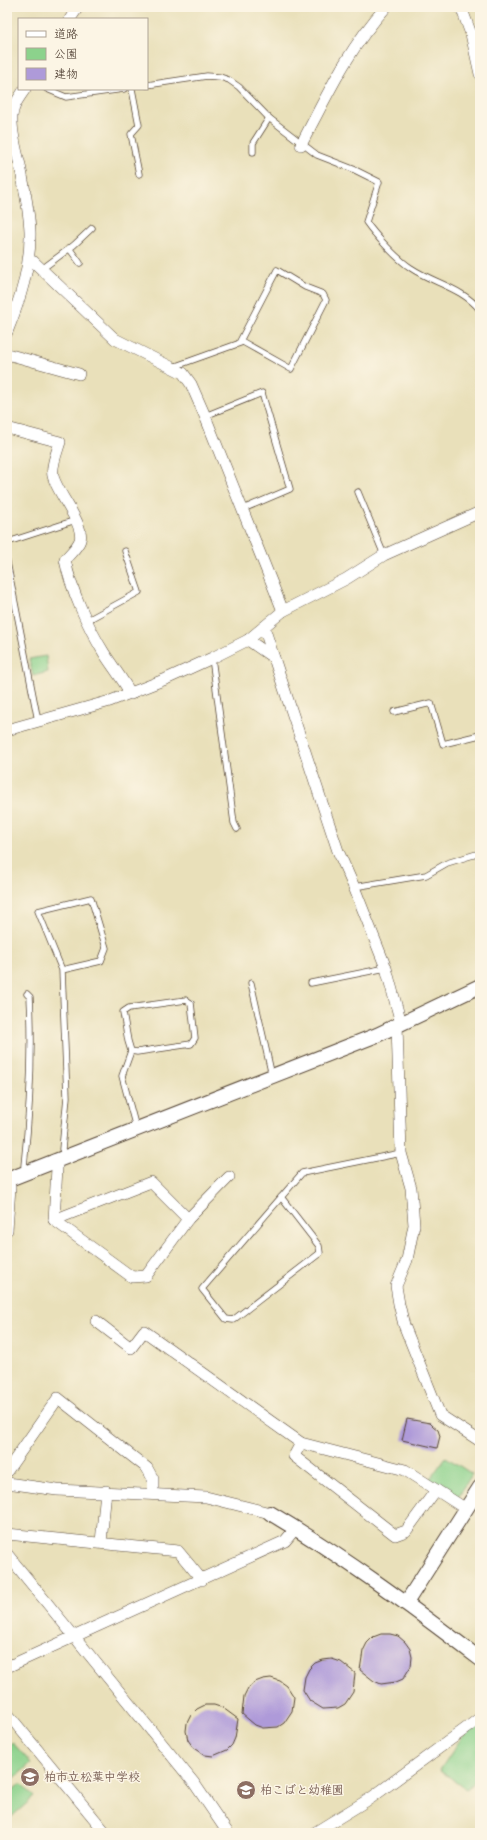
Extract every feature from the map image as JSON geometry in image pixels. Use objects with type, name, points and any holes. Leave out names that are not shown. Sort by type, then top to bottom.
[{"type":"street","points":[[71,18],[78,7]]},
{"type":"street","points":[[301,145],[354,46],[368,27],[386,7]]},
{"type":"street","points":[[461,7],[472,34],[480,74]]},
{"type":"street","points":[[7,332],[29,261],[30,231],[26,192],[16,145],[11,103],[24,90]]},
{"type":"street","points":[[29,261],[34,262],[42,269],[115,339],[183,373],[191,384],[243,509],[283,611]]},
{"type":"street","points":[[7,354],[79,374]]},
{"type":"street","points":[[7,428],[60,442],[53,474],[59,492],[76,520],[81,535],[80,542],[65,560],[67,571],[86,620],[104,653],[131,694]]},
{"type":"street","points":[[7,730],[131,694],[212,658],[248,640],[283,611],[346,579],[384,555],[480,512]]},
{"type":"street","points":[[264,627],[338,851],[386,968],[399,1024],[401,1153],[411,1188],[414,1225],[407,1260],[396,1286],[404,1324],[440,1415],[480,1441]]},
{"type":"street","points":[[248,640],[274,658]]},
{"type":"street","points":[[7,1230],[10,1187],[7,1180],[59,1158],[377,1035],[480,986]]},
{"type":"street","points":[[54,1220],[59,1158]]},
{"type":"street","points":[[54,1220],[132,1277],[146,1276],[188,1219],[229,1177]]},
{"type":"street","points":[[54,1220],[151,1182],[188,1219]]},
{"type":"street","points":[[96,1321],[131,1348],[144,1331],[301,1443],[405,1470],[466,1509]]},
{"type":"street","points":[[7,1471],[58,1398],[147,1468],[153,1480],[153,1493]]},
{"type":"street","points":[[301,1443],[294,1456],[395,1535],[406,1532],[436,1490]]},
{"type":"street","points":[[7,1482],[57,1490],[153,1493],[206,1497],[270,1513],[296,1528],[406,1603],[480,1659]]},
{"type":"street","points":[[406,1603],[480,1486]]},
{"type":"street","points":[[101,1542],[106,1491]]},
{"type":"street","points":[[7,1667],[76,1638],[285,1541],[296,1528]]},
{"type":"street","points":[[7,1534],[101,1542],[178,1551],[202,1580]]},
{"type":"street","points":[[7,1554],[194,1783],[228,1833]]},
{"type":"street","points":[[7,1713],[106,1833]]},
{"type":"street","points":[[314,1833],[371,1798],[480,1718]]},
{"type":"lane","points":[[148,85],[207,76],[220,77],[239,87],[269,118],[301,145],[317,155],[346,166],[379,182],[366,222],[373,232],[411,268],[454,289],[480,310]]},
{"type":"lane","points":[[49,90],[66,97],[117,90]]},
{"type":"lane","points":[[132,90],[139,125],[130,134],[139,174]]},
{"type":"lane","points":[[253,152],[253,143],[269,118]]},
{"type":"lane","points":[[42,269],[92,228]]},
{"type":"lane","points":[[69,248],[80,263]]},
{"type":"lane","points":[[172,367],[243,342],[291,369],[326,300],[323,294],[305,286],[277,270],[239,343]]},
{"type":"lane","points":[[205,416],[262,393],[290,489],[243,509]]},
{"type":"lane","points":[[358,492],[384,555]]},
{"type":"lane","points":[[7,545],[8,542],[76,520]]},
{"type":"lane","points":[[86,620],[139,592],[125,551]]},
{"type":"lane","points":[[7,562],[38,721]]},
{"type":"lane","points":[[212,658],[234,823],[237,829]]},
{"type":"lane","points":[[394,712],[431,703],[443,744],[480,736]]},
{"type":"lane","points":[[354,887],[426,875],[447,863],[480,853]]},
{"type":"lane","points":[[59,1158],[62,1149],[67,1097],[62,970],[38,910],[91,898],[106,948],[102,961],[62,970]]},
{"type":"lane","points":[[311,983],[386,968]]},
{"type":"lane","points":[[251,983],[272,1076]]},
{"type":"lane","points":[[26,1172],[24,1166],[31,1094],[32,1035],[30,997],[27,994]]},
{"type":"lane","points":[[131,1051],[137,1052],[191,1044],[196,1038],[192,1003],[186,1000],[129,1008],[123,1012],[131,1051],[122,1076],[136,1128]]},
{"type":"lane","points":[[281,1197],[319,1246],[320,1253],[234,1320],[226,1319],[202,1289],[281,1197],[302,1173],[401,1153]]},
{"type":"green space","points":[[46,656],[48,672],[33,676],[29,659]]},
{"type":"green space","points":[[446,1457],[472,1474],[457,1499],[429,1480]]},
{"type":"green space","points":[[480,1723],[480,1774],[470,1787],[466,1789],[440,1770],[462,1737]]},
{"type":"green space","points":[[12,1742],[31,1763],[7,1785],[7,1747]]},
{"type":"green space","points":[[21,1783],[34,1797],[8,1820],[7,1795]]},
{"type":"building","points":[[407,1419],[430,1423],[438,1430],[440,1436],[437,1448],[402,1440]]},
{"type":"building","points":[[381,1634],[398,1636],[410,1649],[412,1657],[411,1666],[403,1679],[396,1682],[381,1684],[374,1681],[360,1670],[363,1651],[367,1643],[373,1637]]},
{"type":"building","points":[[332,1659],[341,1662],[355,1673],[353,1692],[345,1704],[338,1708],[323,1709],[310,1701],[303,1690],[305,1677],[309,1669],[315,1663]]},
{"type":"building","points":[[271,1678],[280,1681],[287,1686],[294,1697],[292,1711],[284,1723],[278,1727],[263,1728],[255,1725],[242,1714],[244,1696],[248,1688],[255,1682]]},
{"type":"building","points":[[205,1705],[214,1705],[223,1708],[238,1719],[235,1738],[232,1745],[227,1750],[213,1756],[205,1755],[193,1747],[188,1740],[186,1731],[187,1723],[191,1715],[197,1709]]},
{"type":"place","name":"柏市立松葉中学校","points":[[30,1777]]},
{"type":"place","name":"柏こばと幼稚園","points":[[246,1790]]}]
